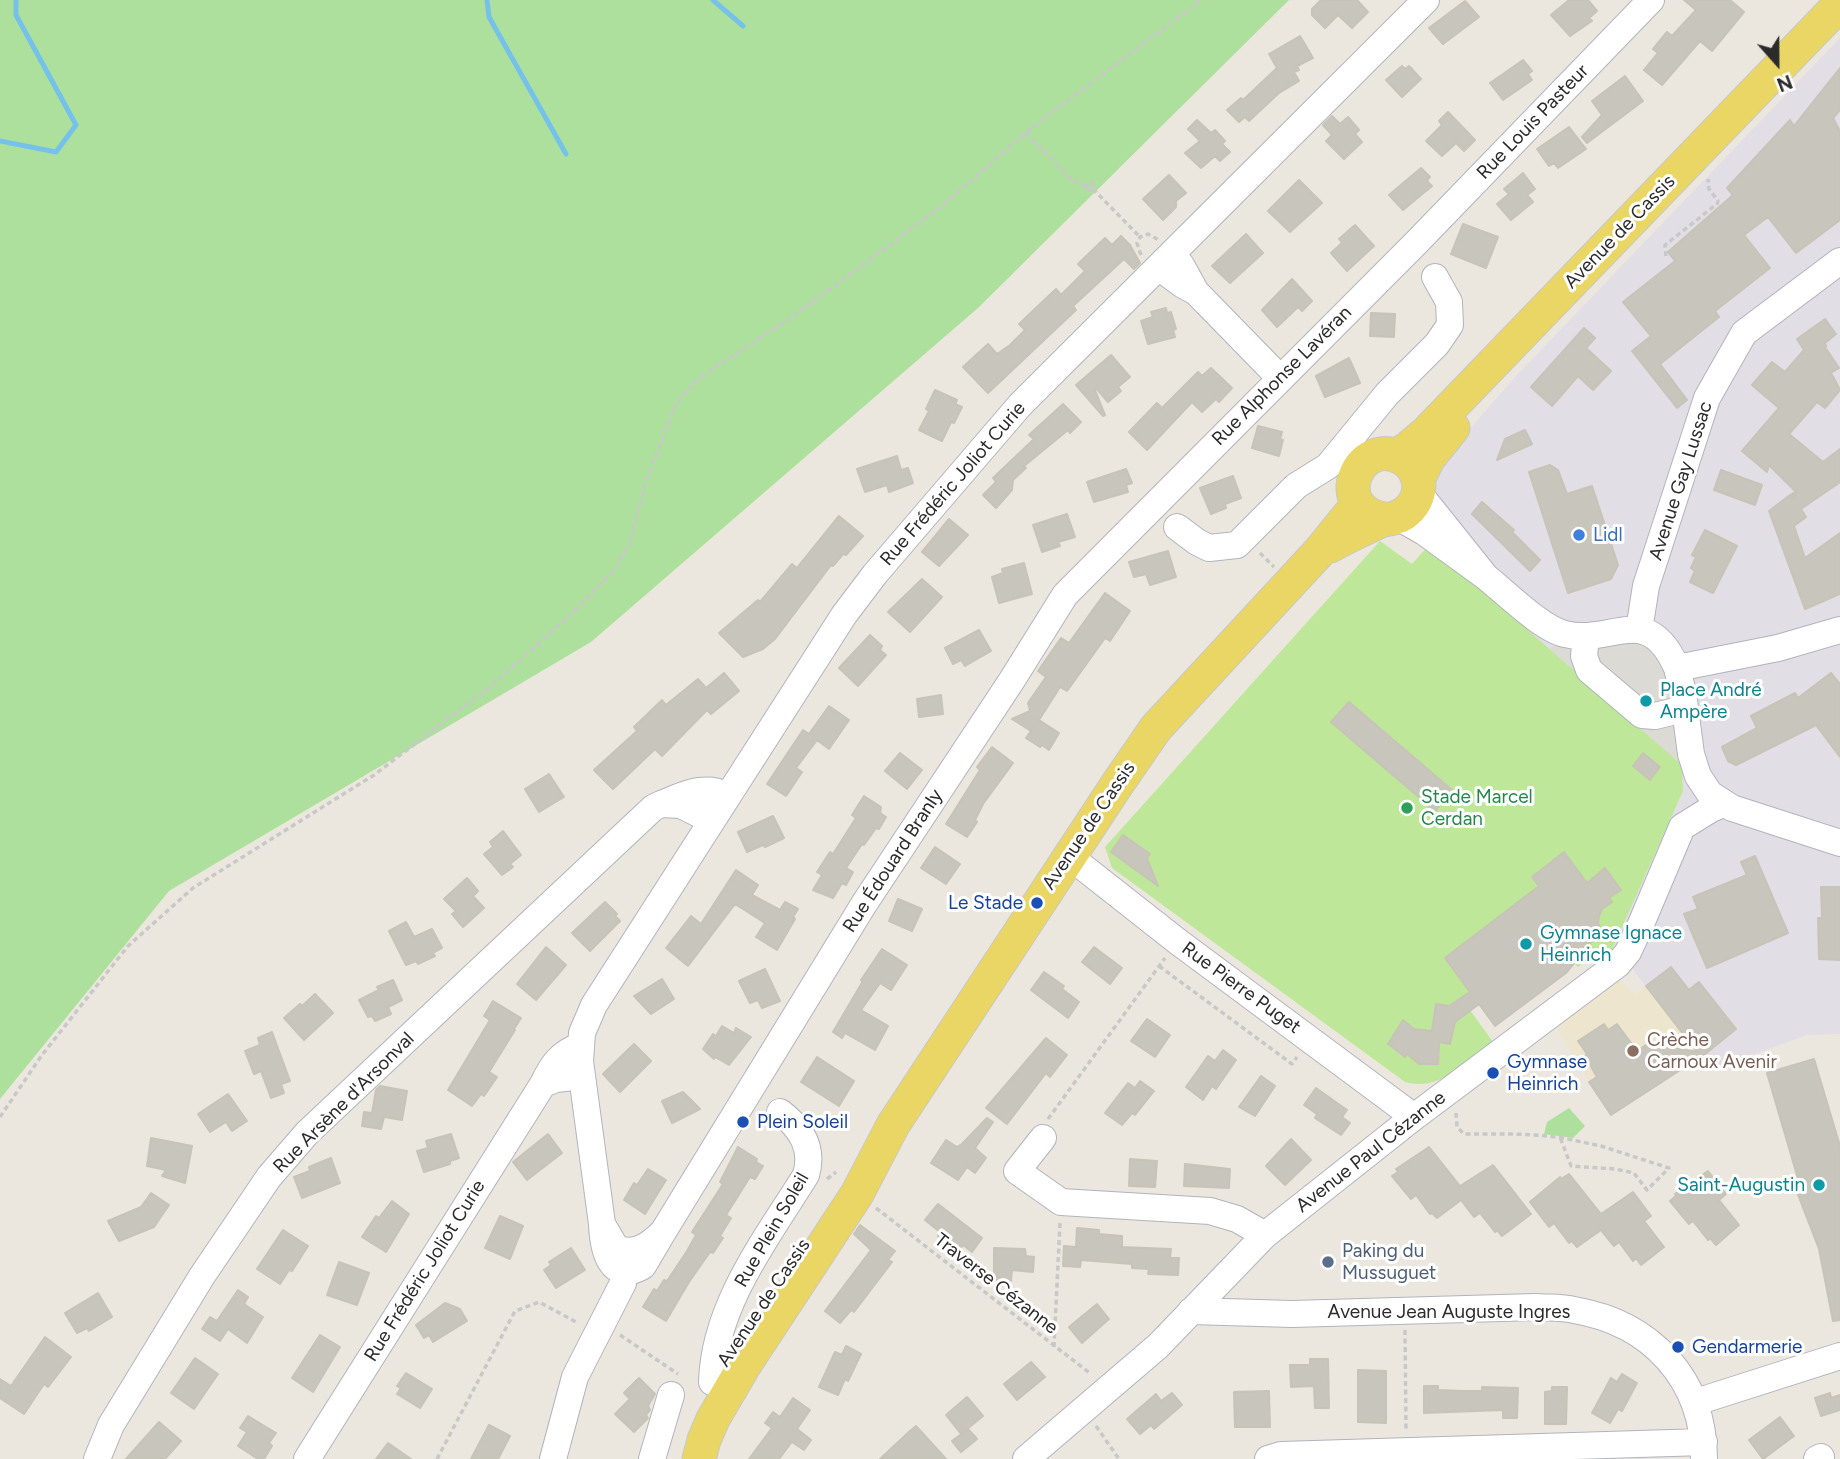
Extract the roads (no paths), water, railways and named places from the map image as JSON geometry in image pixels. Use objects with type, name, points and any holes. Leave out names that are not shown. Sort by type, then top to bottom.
[{"type":"main road","name":"Avenue de Cassis","points":[[1376,488],[1355,474],[1366,460],[1388,448],[1407,449],[1428,430],[1840,4]]},
{"type":"main road","name":"Avenue de Cassis","points":[[683,1459],[700,1402],[737,1339],[842,1186],[893,1125],[1156,728],[1376,488],[1428,459],[1439,443],[1840,26]]},
{"type":"main road","points":[[1376,488],[1411,465],[1388,448]]},
{"type":"main road","name":"Avenue de Cassis","points":[[699,1459],[737,1339],[862,1197],[893,1125]]},
{"type":"street","name":"Rue Frédéric Joliot Curie","points":[[628,1261],[614,1266],[606,1255],[582,1076],[582,1033],[594,1005],[727,794],[844,615],[875,574],[1020,405],[1426,0]]},
{"type":"street","name":"Rue Louis Pasteur","points":[[1409,249],[1651,0]]},
{"type":"street","points":[[1376,488],[1376,410],[1387,394],[1437,344],[1450,325],[1449,302],[1435,277],[1409,249]]},
{"type":"street","name":"Rue Alphonse Lavéran","points":[[1154,504],[1409,249]]},
{"type":"street","name":"Avenue Gay Lussac","points":[[1639,630],[1646,586],[1707,398],[1744,333],[1840,261]]},
{"type":"street","points":[[1166,262],[1181,265],[1196,292],[1279,377]]},
{"type":"street","points":[[1387,394],[1380,423],[1388,448]]},
{"type":"street","points":[[1154,504],[1177,527],[1209,548],[1237,545],[1296,486],[1376,488],[1424,532],[1548,627],[1564,634],[1586,636],[1620,630],[1639,630],[1661,642],[1670,652],[1677,668],[1691,754],[1698,776],[1710,794],[1723,804],[1840,843]]},
{"type":"street","name":"Rue Édouard Branly","points":[[628,1261],[643,1266],[864,904],[1065,595],[1154,504]]},
{"type":"street","points":[[1677,668],[1778,648],[1840,630]]},
{"type":"street","points":[[1586,636],[1584,656],[1589,670],[1642,715],[1655,716],[1684,709]]},
{"type":"street","name":"Avenue Paul Cézanne","points":[[1026,1459],[1158,1346],[1265,1235],[1414,1117],[1618,964],[1628,951],[1641,924],[1682,827],[1698,776]]},
{"type":"street","name":"Rue Arsène d'Arsonval","points":[[97,1459],[111,1425],[202,1276],[269,1177],[307,1133],[653,808],[695,791],[709,789],[727,794]]},
{"type":"street","points":[[662,804],[681,805],[711,820]]},
{"type":"street","points":[[1682,827],[1723,804]]},
{"type":"street","name":"Rue Pierre Puget","points":[[1069,856],[1177,941],[1414,1117]]},
{"type":"street","name":"Rue Frédéric Joliot Curie","points":[[307,1459],[543,1084],[552,1064],[562,1055],[580,1046]]},
{"type":"street","points":[[543,1084],[556,1079],[582,1076]]},
{"type":"street","name":"Rue Plein Soleil","points":[[737,1339],[737,1289],[806,1175],[809,1154],[804,1136],[793,1122],[780,1112],[761,1106],[750,1091]]},
{"type":"street","points":[[1046,1128],[1017,1171],[1061,1202],[1210,1211],[1237,1219],[1265,1235]]},
{"type":"street","points":[[553,1459],[575,1377],[628,1261]]},
{"type":"street","name":"Avenue Jean Auguste Ingres","points":[[1191,1311],[1292,1314],[1536,1307],[1572,1309],[1604,1317],[1629,1327],[1653,1344],[1681,1376],[1696,1402],[1704,1451]]},
{"type":"street","points":[[1696,1402],[1840,1356]]},
{"type":"street","points":[[652,1459],[671,1395]]},
{"type":"street","points":[[1268,1459],[1281,1455],[1406,1452],[1704,1451]]},
{"type":"waterway","points":[[0,141],[56,152],[76,125],[16,15],[16,0]]},
{"type":"waterway","points":[[487,0],[489,17],[566,154]]},
{"type":"waterway","points":[[713,0],[743,26]]},
{"type":"place","name":"Lidl","points":[[1579,535]]},
{"type":"place","name":"Place André Ampère","points":[[1646,701]]},
{"type":"place","name":"Stade Marcel Cerdan","points":[[1407,808]]},
{"type":"place","name":"Le Stade","points":[[1037,903]]},
{"type":"place","name":"Gymnase Ignace Heinrich","points":[[1526,944]]},
{"type":"place","name":"Crèche Carnoux Avenir","points":[[1633,1051]]},
{"type":"place","name":"Gymnase Heinrich","points":[[1493,1073]]},
{"type":"place","name":"Plein Soleil","points":[[743,1122]]},
{"type":"place","name":"Saint-Augustin","points":[[1819,1185]]},
{"type":"place","name":"Paking du Mussuguet","points":[[1328,1262]]},
{"type":"place","name":"Gendarmerie","points":[[1678,1347]]}]
